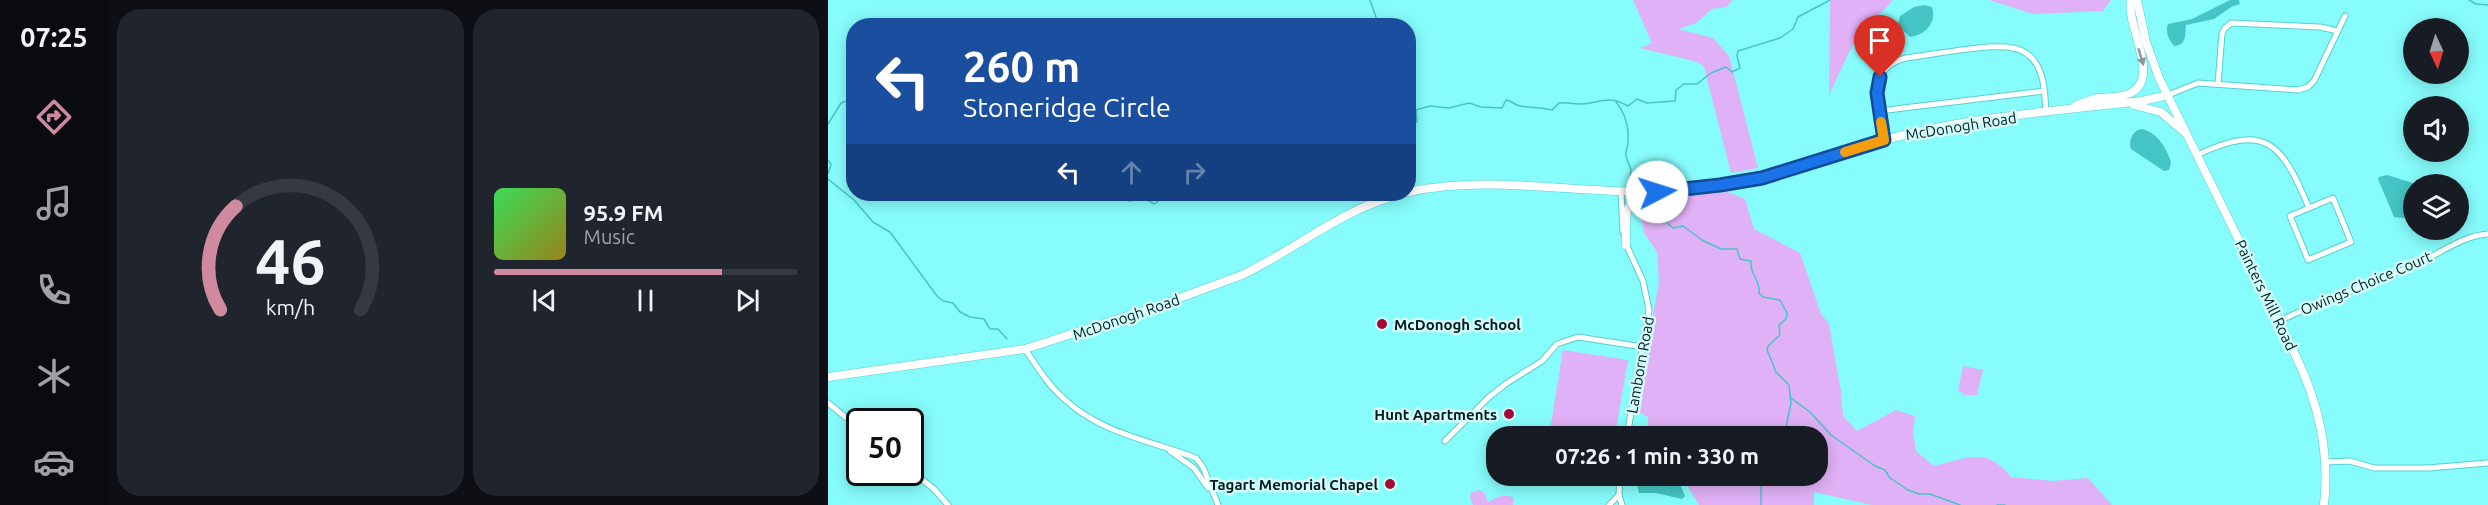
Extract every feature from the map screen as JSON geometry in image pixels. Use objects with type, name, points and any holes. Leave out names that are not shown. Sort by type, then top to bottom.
[{"type":"main road","points":[[2061,111],[2096,99],[2128,94],[2139,86],[2144,76],[2144,67],[2132,20],[2131,0]]},
{"type":"main road","points":[[2137,0],[2146,42],[2168,95]]},
{"type":"main road","name":"McDonogh Road","points":[[1416,191],[1454,185],[1504,183],[1657,192],[1720,185],[1762,178],[1884,140],[1946,126],[2127,103],[2168,95]]},
{"type":"main road","name":"Painters Mill Road","points":[[2168,95],[2311,391],[2322,430],[2326,462],[2324,505]]},
{"type":"main road","points":[[2127,103],[2161,112],[2186,134]]},
{"type":"main road","points":[[1626,245],[1626,216],[1629,205],[1637,197],[1657,192]]},
{"type":"main road","name":"McDonogh Road","points":[[828,376],[1025,350],[1155,307],[1242,275],[1378,201]]},
{"type":"street","points":[[2168,95],[2198,83],[2298,90],[2308,87],[2314,81],[2345,16]]},
{"type":"street","points":[[2218,84],[2222,34],[2230,23],[2320,27],[2338,31]]},
{"type":"street","points":[[1884,140],[1877,85],[1883,70],[1898,60],[1916,57],[1998,47],[2015,48],[2025,52],[2037,66],[2044,91],[2046,113]]},
{"type":"street","points":[[1879,111],[2044,91]]},
{"type":"street","points":[[2197,155],[2239,140],[2250,140],[2271,146],[2291,166],[2309,207]]},
{"type":"street","name":"Lamborn Road","points":[[1621,191],[1622,225],[1626,245],[1643,281],[1648,296],[1649,310],[1629,426]]},
{"type":"street","points":[[2333,198],[2351,242],[2308,260],[2290,216],[2309,207],[2333,198]]},
{"type":"street","name":"Owings Choice Court","points":[[2278,321],[2323,300],[2418,263],[2462,240],[2488,234]]},
{"type":"street","points":[[1445,441],[1489,398],[1507,383],[1542,361],[1557,344],[1578,337],[1643,347]]},
{"type":"street","points":[[1025,350],[1061,396],[1087,417],[1111,430],[1166,448],[1194,468],[1216,502]]},
{"type":"street","points":[[828,403],[846,418]]},
{"type":"street","points":[[2326,462],[2350,461],[2374,468],[2443,467],[2488,463]]},
{"type":"street","points":[[924,481],[948,505]]},
{"type":"street","points":[[1619,486],[1622,505]]},
{"type":"street","points":[[1610,505],[1619,495]]},
{"type":"shaded area","points":[[1633,0],[1733,0],[1726,7],[1712,9],[1696,23],[1678,29],[1713,38],[1729,56],[1758,168],[1731,173],[1704,67],[1697,62],[1640,48],[1652,43]]},
{"type":"shaded area","points":[[1830,0],[1893,0],[1854,42],[1829,95]]},
{"type":"shaded area","points":[[1989,0],[2111,0],[2103,11],[2033,14]]},
{"type":"shaded area","points":[[2230,0],[2239,0],[2240,4],[2231,7],[2214,19],[2186,25],[2183,42],[2174,46],[2168,36],[2168,24],[2192,19]]},
{"type":"shaded area","points":[[1925,5],[1932,7],[1931,23],[1925,31],[1910,37],[1898,25],[1900,16],[1914,7]]},
{"type":"shaded area","points":[[2142,129],[2153,134],[2164,146],[2171,162],[2169,170],[2164,171],[2131,149],[2132,135]]},
{"type":"shaded area","points":[[2387,175],[2403,180],[2403,218],[2394,217],[2379,177]]},
{"type":"shaded area","points":[[1728,192],[1745,199],[1754,229],[1800,253],[1821,314],[1829,324],[1843,416],[1857,431],[1896,410],[1915,416],[1913,431],[1916,451],[1934,466],[1976,457],[1993,461],[2011,477],[2052,481],[2088,478],[2112,505],[1872,505],[1814,492],[1814,505],[1699,505],[1688,486],[1828,486],[1828,426],[1648,426],[1648,417],[1636,411],[1659,282],[1657,252],[1644,233],[1638,201],[1684,198],[1684,196]]},
{"type":"shaded area","points":[[1563,350],[1628,360],[1617,426],[1551,426]]},
{"type":"shaded area","points":[[1963,366],[1983,370],[1977,395],[1963,395],[1958,391]]},
{"type":"shaded area","points":[[1637,486],[1681,486],[1685,496],[1682,499],[1656,493],[1639,493]]},
{"type":"shaded area","points":[[1479,490],[1484,492],[1488,502],[1507,496],[1514,498],[1513,505],[1473,505],[1470,498],[1471,493]]},
{"type":"waterway","points":[[1370,0],[1376,18]]},
{"type":"waterway","points":[[1416,110],[1430,106],[1449,108],[1469,103],[1481,107],[1502,108],[1506,100],[1520,106],[1552,110],[1559,103],[1586,104],[1614,100],[1628,106],[1637,99],[1647,103],[1675,101],[1676,90],[1684,84],[1697,84],[1711,73],[1726,67],[1732,72],[1740,68],[1738,51],[1780,38],[1793,29],[1798,17],[1830,0]]},
{"type":"waterway","points":[[2469,0],[2476,4],[2488,5]]},
{"type":"waterway","points":[[828,124],[841,103],[846,101]]},
{"type":"waterway","points":[[1616,102],[1622,111],[1628,131],[1626,155],[1631,170],[1629,179],[1632,184]]},
{"type":"waterway","points":[[1416,110],[1416,123]]},
{"type":"waterway","points":[[828,160],[831,164],[828,174]]},
{"type":"waterway","points":[[828,179],[846,194]]},
{"type":"waterway","points":[[855,201],[873,222],[890,232],[937,296],[943,301],[953,303],[960,312],[970,317],[984,319],[990,329],[998,329],[1007,339]]},
{"type":"waterway","points":[[1149,201],[1154,204],[1158,201]]},
{"type":"waterway","points":[[1643,202],[1673,228],[1683,226],[1702,240],[1721,249],[1737,249],[1740,259],[1751,261],[1759,293],[1763,297],[1780,300],[1787,313],[1786,319],[1779,325],[1780,335],[1768,346],[1767,350],[1776,372],[1789,385],[1791,403],[1786,426]]},
{"type":"waterway","points":[[1791,398],[1810,412],[1831,435],[1875,466],[1885,470],[1890,478],[1908,490],[1919,494],[1930,494],[1960,505]]},
{"type":"waterway","points":[[1761,486],[1761,505]]},
{"type":"waterway","points":[[1997,505],[2005,505]]},
{"type":"slow traffic","points":[[1845,152],[1884,140],[1881,122]]},
{"type":"place","name":"McDonogh School","points":[[1382,324]]},
{"type":"place","name":"Hunt Apartments","points":[[1509,414]]},
{"type":"place","name":"Tagart Memorial Chapel","points":[[1390,484]]},
{"type":"route","points":[[1657,192],[1762,178],[1884,140],[1877,93],[1880,77]]}]
